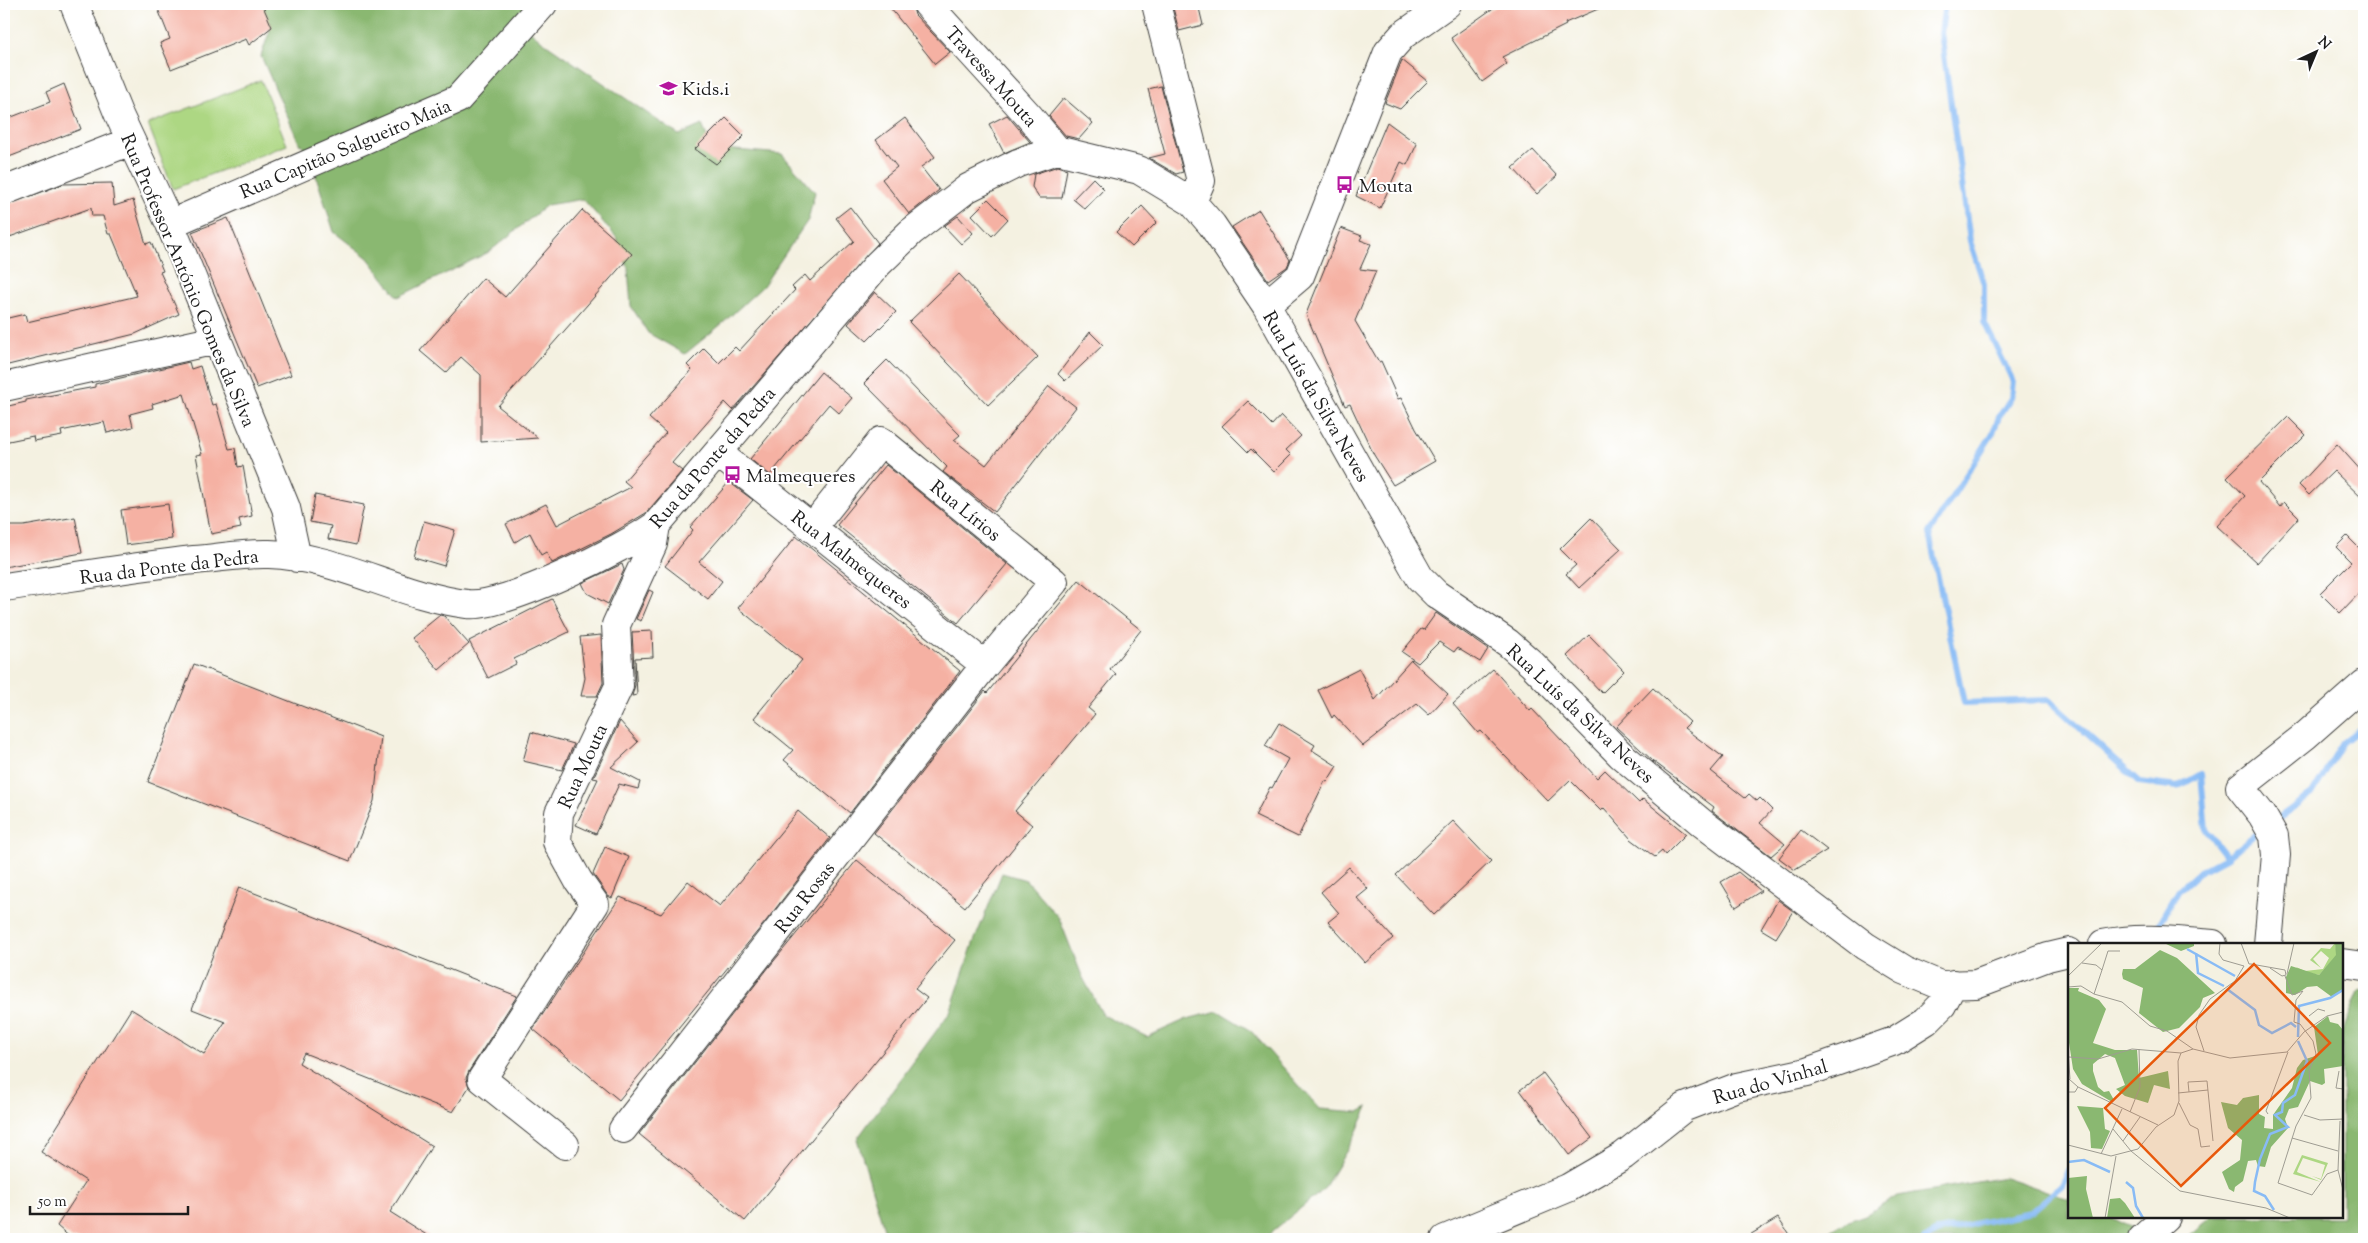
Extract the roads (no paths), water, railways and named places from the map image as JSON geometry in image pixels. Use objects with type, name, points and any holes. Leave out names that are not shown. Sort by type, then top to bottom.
[{"type":"street","name":"Rua Professor António Gomes da Silva","points":[[74,4],[131,142],[170,224],[286,508],[297,558]]},
{"type":"street","name":"Rua Capitão Salgueiro Maia","points":[[170,224],[458,99],[543,4]]},
{"type":"street","name":"Travessa Mouta","points":[[927,4],[1029,116],[1057,150]]},
{"type":"street","points":[[1057,150],[1139,170],[1192,202],[1201,181],[1156,4]]},
{"type":"street","points":[[1266,305],[1300,276],[1388,52],[1403,35],[1447,4]]},
{"type":"street","points":[[4,191],[131,142]]},
{"type":"street","name":"Rua da Ponte da Pedra","points":[[4,588],[158,564],[270,554],[297,558],[468,605],[511,596],[606,556],[640,538],[656,525],[878,264],[910,232],[968,188],[1018,163],[1057,150]]},
{"type":"street","name":"Rua Luís da Silva Neves","points":[[1192,202],[1212,225],[1266,305],[1420,578],[1436,594],[1508,643],[1532,664],[1621,755],[1702,823],[1865,946],[1904,970],[1940,984],[1976,984],[2048,956],[2068,952]]},
{"type":"street","points":[[4,387],[216,340]]},
{"type":"street","name":"Rua Lírios","points":[[812,528],[881,441],[1054,582],[986,665]]},
{"type":"street","name":"Rua Malmequeres","points":[[718,453],[986,665]]},
{"type":"street","name":"Rua Mouta","points":[[565,1145],[482,1079],[595,904],[578,880],[557,842],[559,813],[619,686],[616,626],[653,544],[656,525]]},
{"type":"street","name":"Rua Rosas","points":[[623,1129],[986,665]]},
{"type":"street","points":[[2268,943],[2276,855],[2268,826],[2240,787],[2305,736],[2364,684]]},
{"type":"street","points":[[2113,942],[2171,940],[2202,943]]},
{"type":"street","points":[[2343,963],[2364,966]]},
{"type":"street","name":"Rua do Vinhal","points":[[1446,1239],[1568,1188],[1624,1156],[1685,1108],[1736,1087],[1807,1072],[1894,1041],[1926,1021],[1942,1005],[1952,984]]},
{"type":"street","points":[[2142,1239],[2165,1218]]},
{"type":"waterway","points":[[1945,4],[1941,33],[1970,241],[1984,284],[1984,322],[2013,381],[2011,398],[1999,417],[1993,433],[1929,533],[1964,703],[2049,700],[2139,782],[2178,787],[2201,774],[2206,830],[2227,857]]},
{"type":"waterway","points":[[2274,821],[2312,794],[2343,742],[2364,726]]},
{"type":"waterway","points":[[2154,933],[2179,890],[2199,872],[2227,857],[2263,828]]},
{"type":"waterway","points":[[1924,1239],[1939,1231],[2031,1212],[2062,1185],[2068,1172]]},
{"type":"place","name":"Kids.i","points":[[668,88]]},
{"type":"place","name":"Mouta","points":[[1345,185]]},
{"type":"place","name":"Malmequeres","points":[[732,475]]}]
